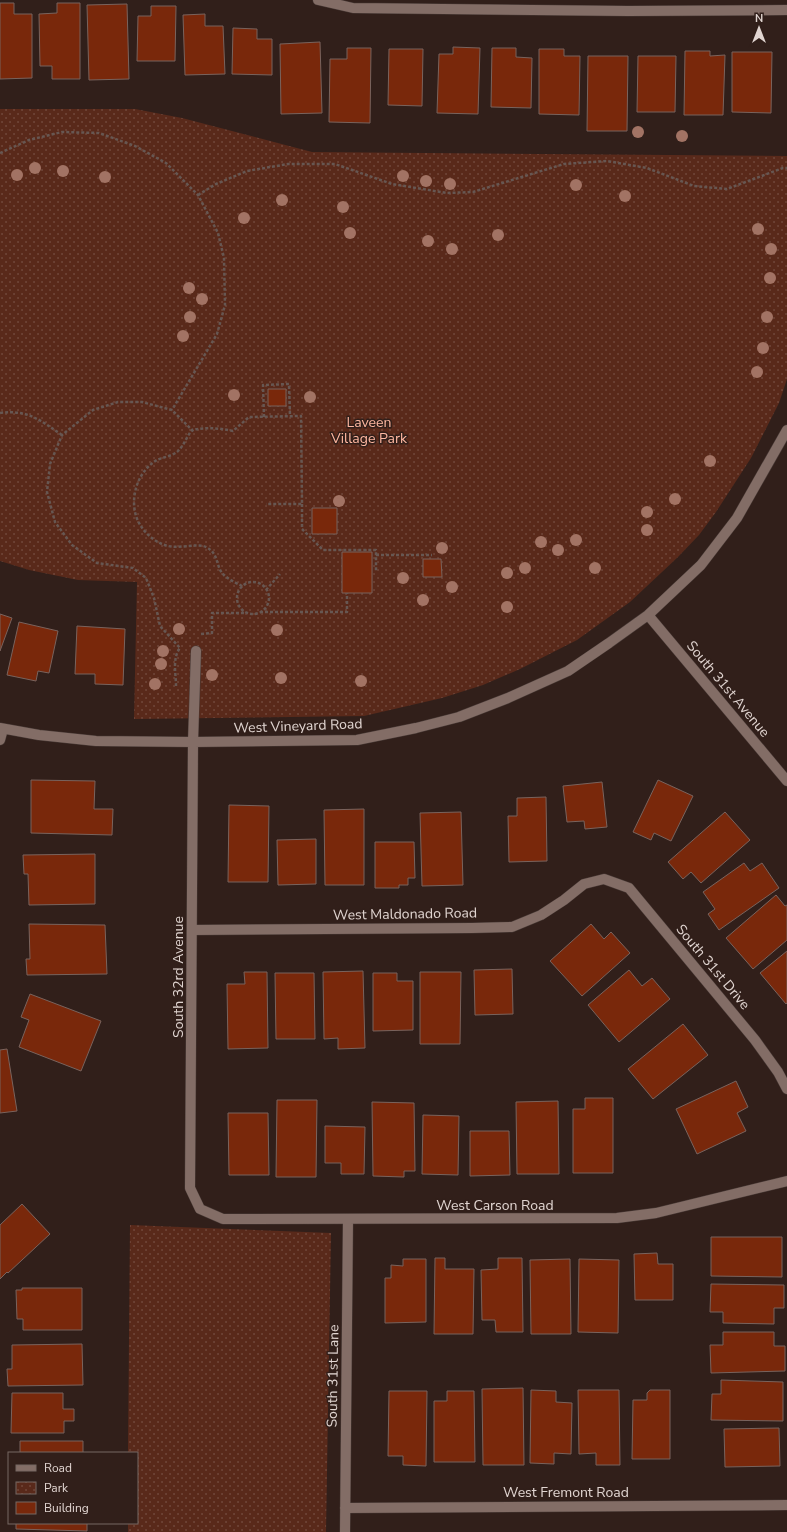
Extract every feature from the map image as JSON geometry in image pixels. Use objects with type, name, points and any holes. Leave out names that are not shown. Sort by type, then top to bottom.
[{"type":"street","points":[[318,0],[353,8],[628,11],[787,10]]},
{"type":"street","points":[[628,0],[628,11]]},
{"type":"street","name":"West Vineyard Road","points":[[1,728],[96,741],[193,742],[357,740],[416,728],[452,718],[508,698],[568,670],[648,615],[701,565],[737,518],[787,430]]},
{"type":"street","name":"South 31st Avenue","points":[[648,615],[787,781]]},
{"type":"street","name":"South 32rd Avenue","points":[[196,651],[193,742],[190,1188],[200,1209]]},
{"type":"street","points":[[0,740],[1,728]]},
{"type":"street","name":"West Maldonado Road","points":[[192,930],[512,927],[542,915],[584,884],[604,879]]},
{"type":"street","name":"South 31st Drive","points":[[604,879],[629,888],[755,1040],[778,1072],[787,1089]]},
{"type":"street","name":"West Carson Road","points":[[200,1209],[223,1219],[617,1218],[656,1213],[787,1181]]},
{"type":"street","name":"South 31st Lane","points":[[345,1532],[348,1219]]},
{"type":"street","name":"West Fremont Road","points":[[345,1508],[787,1505]]},
{"type":"path","points":[[0,153],[29,140],[62,132],[99,133],[135,146],[166,163],[198,195],[218,234],[224,258],[225,305],[217,334],[172,410]]},
{"type":"path","points":[[198,195],[216,184],[247,171],[288,164],[335,164],[392,184],[447,193],[473,192],[564,164],[586,162],[607,161],[647,168],[694,186],[727,189],[754,178],[787,168]]},
{"type":"path","points":[[264,417],[263,385],[289,384],[290,416]]},
{"type":"path","points":[[180,648],[160,626],[154,598],[146,578],[133,568],[97,563],[72,545],[56,522],[47,492],[50,464],[62,435],[93,410],[118,402],[142,402],[172,410],[193,431]]},
{"type":"path","points":[[0,413],[25,413],[40,420],[62,435]]},
{"type":"path","points":[[242,586],[223,575],[218,566],[217,557],[206,547],[199,546],[177,548],[162,545],[147,534],[140,526],[137,518],[134,509],[134,499],[136,486],[148,466],[157,460],[178,451],[193,431],[202,428],[233,431],[249,417],[301,416],[302,529],[323,550],[376,550],[376,572]]},
{"type":"path","points":[[266,504],[302,504]]},
{"type":"path","points":[[376,556],[432,555]]},
{"type":"path","points":[[266,590],[280,574]]},
{"type":"path","points":[[248,613],[239,607],[237,596],[242,586],[252,582],[261,584],[266,590],[268,602],[266,607],[260,612]]},
{"type":"path","points":[[199,634],[212,634],[212,613],[253,614],[260,612],[347,612],[347,593]]},
{"type":"path","points":[[176,693],[176,653],[185,642]]},
{"type":"green space","name":"Laveen Village Park","points":[[0,109],[135,109],[182,118],[312,152],[787,156],[787,379],[779,403],[751,458],[716,512],[699,535],[678,557],[630,602],[577,640],[520,669],[483,685],[442,698],[364,716],[134,719],[137,582],[78,580],[29,570],[0,561]]},
{"type":"green space","points":[[130,1225],[331,1233],[326,1532],[128,1532],[128,1524],[138,1524],[138,1452],[128,1452]]},
{"type":"building","points":[[0,3],[14,3],[14,14],[32,14],[32,78],[0,79]]},
{"type":"building","points":[[57,3],[80,3],[80,79],[52,79],[52,66],[40,66],[39,14],[57,13]]},
{"type":"building","points":[[127,4],[129,79],[89,80],[87,5]]},
{"type":"building","points":[[151,6],[176,6],[175,61],[137,61],[138,16],[151,16]]},
{"type":"building","points":[[205,14],[205,26],[223,26],[225,74],[185,75],[183,15]]},
{"type":"building","points":[[233,28],[257,29],[257,39],[272,39],[272,75],[232,74]]},
{"type":"building","points":[[320,42],[322,113],[281,114],[280,44]]},
{"type":"building","points":[[453,47],[480,48],[478,114],[437,113],[439,54],[453,54]]},
{"type":"building","points":[[347,48],[371,48],[370,123],[329,122],[330,59],[347,59]]},
{"type":"building","points":[[492,48],[516,48],[516,57],[532,58],[531,108],[491,107]]},
{"type":"building","points":[[389,49],[423,49],[422,106],[388,105]]},
{"type":"building","points":[[539,49],[564,49],[564,56],[580,56],[579,115],[539,114]]},
{"type":"building","points":[[685,51],[710,51],[710,56],[725,55],[723,115],[684,115]]},
{"type":"building","points":[[732,52],[772,52],[771,113],[732,112]]},
{"type":"building","points":[[588,56],[628,56],[627,131],[587,131]]},
{"type":"building","points":[[638,56],[676,56],[675,112],[637,112]]},
{"type":"building","points":[[268,389],[286,389],[286,406],[268,406]]},
{"type":"building","points":[[312,508],[337,508],[337,534],[312,534]]},
{"type":"building","points":[[342,552],[372,552],[372,593],[342,593]]},
{"type":"building","points":[[423,559],[441,559],[442,577],[423,577]]},
{"type":"building","points":[[0,614],[12,618],[0,651]]},
{"type":"building","points":[[19,622],[58,631],[49,673],[38,671],[36,681],[7,675]]},
{"type":"building","points":[[77,626],[125,629],[123,685],[95,684],[95,674],[75,674]]},
{"type":"building","points":[[31,780],[95,781],[94,809],[113,809],[112,835],[31,833]]},
{"type":"building","points":[[658,780],[693,796],[671,841],[654,833],[651,840],[633,832]]},
{"type":"building","points":[[602,782],[607,827],[585,829],[584,821],[567,822],[563,786]]},
{"type":"building","points":[[546,797],[547,861],[509,862],[508,816],[517,816],[517,798]]},
{"type":"building","points":[[229,805],[269,806],[268,882],[228,882]]},
{"type":"building","points":[[364,809],[364,885],[325,885],[324,810]]},
{"type":"building","points":[[461,812],[463,885],[422,886],[420,813]]},
{"type":"building","points":[[725,812],[750,840],[701,883],[691,872],[683,879],[668,862]]},
{"type":"building","points":[[316,839],[316,884],[278,885],[277,840]]},
{"type":"building","points":[[375,842],[414,842],[415,878],[408,878],[408,885],[399,885],[399,888],[375,888]]},
{"type":"building","points":[[95,854],[95,904],[29,905],[28,874],[24,874],[23,855]]},
{"type":"building","points":[[744,863],[750,871],[762,863],[779,888],[719,930],[708,914],[715,909],[703,892]]},
{"type":"building","points":[[776,895],[785,906],[787,905],[787,940],[753,969],[726,938]]},
{"type":"building","points":[[29,924],[105,925],[107,974],[27,975],[26,959],[30,959]]},
{"type":"building","points":[[591,924],[604,939],[611,932],[630,953],[582,996],[550,961]]},
{"type":"building","points":[[787,951],[787,1003],[786,1004],[760,973]]},
{"type":"building","points":[[512,969],[513,1014],[475,1015],[474,970]]},
{"type":"building","points":[[629,970],[642,986],[652,978],[670,999],[619,1042],[588,1005]]},
{"type":"building","points":[[363,971],[365,1048],[338,1049],[338,1038],[324,1039],[323,972]]},
{"type":"building","points":[[244,972],[267,972],[268,1048],[228,1049],[227,984],[245,984]]},
{"type":"building","points":[[420,972],[461,972],[460,1044],[420,1044]]},
{"type":"building","points":[[275,973],[314,973],[315,1039],[276,1039]]},
{"type":"building","points":[[373,973],[397,973],[397,981],[413,981],[413,1030],[373,1031]]},
{"type":"building","points":[[30,994],[101,1021],[81,1071],[19,1047],[29,1020],[21,1017]]},
{"type":"building","points":[[683,1024],[708,1055],[653,1099],[628,1069]]},
{"type":"building","points":[[7,1049],[17,1111],[0,1113],[0,1050]]},
{"type":"building","points":[[736,1081],[748,1107],[737,1113],[746,1131],[697,1154],[676,1109]]},
{"type":"building","points":[[585,1098],[613,1098],[613,1173],[573,1173],[573,1109],[585,1109]]},
{"type":"building","points":[[277,1100],[317,1100],[316,1177],[276,1177]]},
{"type":"building","points":[[558,1101],[559,1174],[517,1174],[516,1102]]},
{"type":"building","points":[[372,1102],[414,1103],[415,1171],[404,1171],[404,1177],[373,1176]]},
{"type":"building","points":[[228,1113],[268,1113],[269,1175],[229,1175]]},
{"type":"building","points":[[423,1115],[459,1116],[458,1175],[422,1174]]},
{"type":"building","points":[[325,1126],[365,1127],[364,1174],[341,1174],[341,1163],[325,1163]]},
{"type":"building","points":[[470,1131],[509,1131],[510,1175],[470,1176]]},
{"type":"building","points":[[22,1204],[50,1234],[0,1279],[0,1225]]},
{"type":"building","points":[[711,1237],[782,1237],[782,1277],[711,1276]]},
{"type":"building","points":[[657,1253],[658,1264],[673,1264],[673,1300],[635,1300],[634,1254]]},
{"type":"building","points":[[435,1258],[445,1258],[445,1269],[474,1269],[473,1334],[434,1334]]},
{"type":"building","points":[[498,1258],[522,1258],[523,1332],[496,1332],[495,1320],[482,1320],[481,1270],[498,1269]]},
{"type":"building","points":[[403,1259],[426,1259],[426,1322],[385,1323],[385,1278],[391,1278],[391,1265],[403,1266]]},
{"type":"building","points":[[570,1259],[571,1334],[531,1334],[530,1260]]},
{"type":"building","points":[[579,1259],[619,1260],[618,1333],[578,1332]]},
{"type":"building","points":[[711,1284],[784,1285],[784,1308],[774,1308],[774,1324],[723,1323],[723,1312],[710,1312]]},
{"type":"building","points":[[22,1288],[82,1288],[82,1330],[23,1330],[23,1319],[17,1319],[16,1290],[22,1290]]},
{"type":"building","points":[[723,1332],[774,1332],[774,1346],[785,1346],[785,1371],[711,1373],[710,1345],[723,1345]]},
{"type":"building","points":[[82,1344],[83,1385],[8,1386],[7,1369],[12,1369],[12,1345]]},
{"type":"building","points":[[721,1380],[783,1382],[783,1421],[711,1420],[712,1394],[721,1394]]},
{"type":"building","points":[[523,1388],[524,1465],[483,1465],[482,1389]]},
{"type":"building","points":[[531,1390],[556,1391],[556,1402],[572,1403],[571,1454],[554,1453],[554,1464],[530,1463]]},
{"type":"building","points":[[578,1390],[619,1390],[620,1465],[596,1465],[596,1453],[579,1454]]},
{"type":"building","points":[[650,1390],[670,1390],[670,1459],[632,1459],[633,1400],[647,1400],[647,1393]]},
{"type":"building","points":[[389,1391],[427,1391],[426,1466],[403,1465],[403,1456],[388,1456]]},
{"type":"building","points":[[447,1391],[474,1391],[475,1462],[434,1462],[434,1401],[447,1401]]},
{"type":"building","points":[[12,1393],[63,1393],[63,1409],[74,1409],[74,1421],[64,1421],[64,1433],[11,1433]]},
{"type":"building","points":[[779,1428],[780,1466],[725,1467],[724,1429]]},
{"type":"building","points":[[20,1441],[83,1441],[83,1452],[20,1452]]},
{"type":"building","points":[[16,1524],[87,1524],[87,1531],[16,1529]]}]
